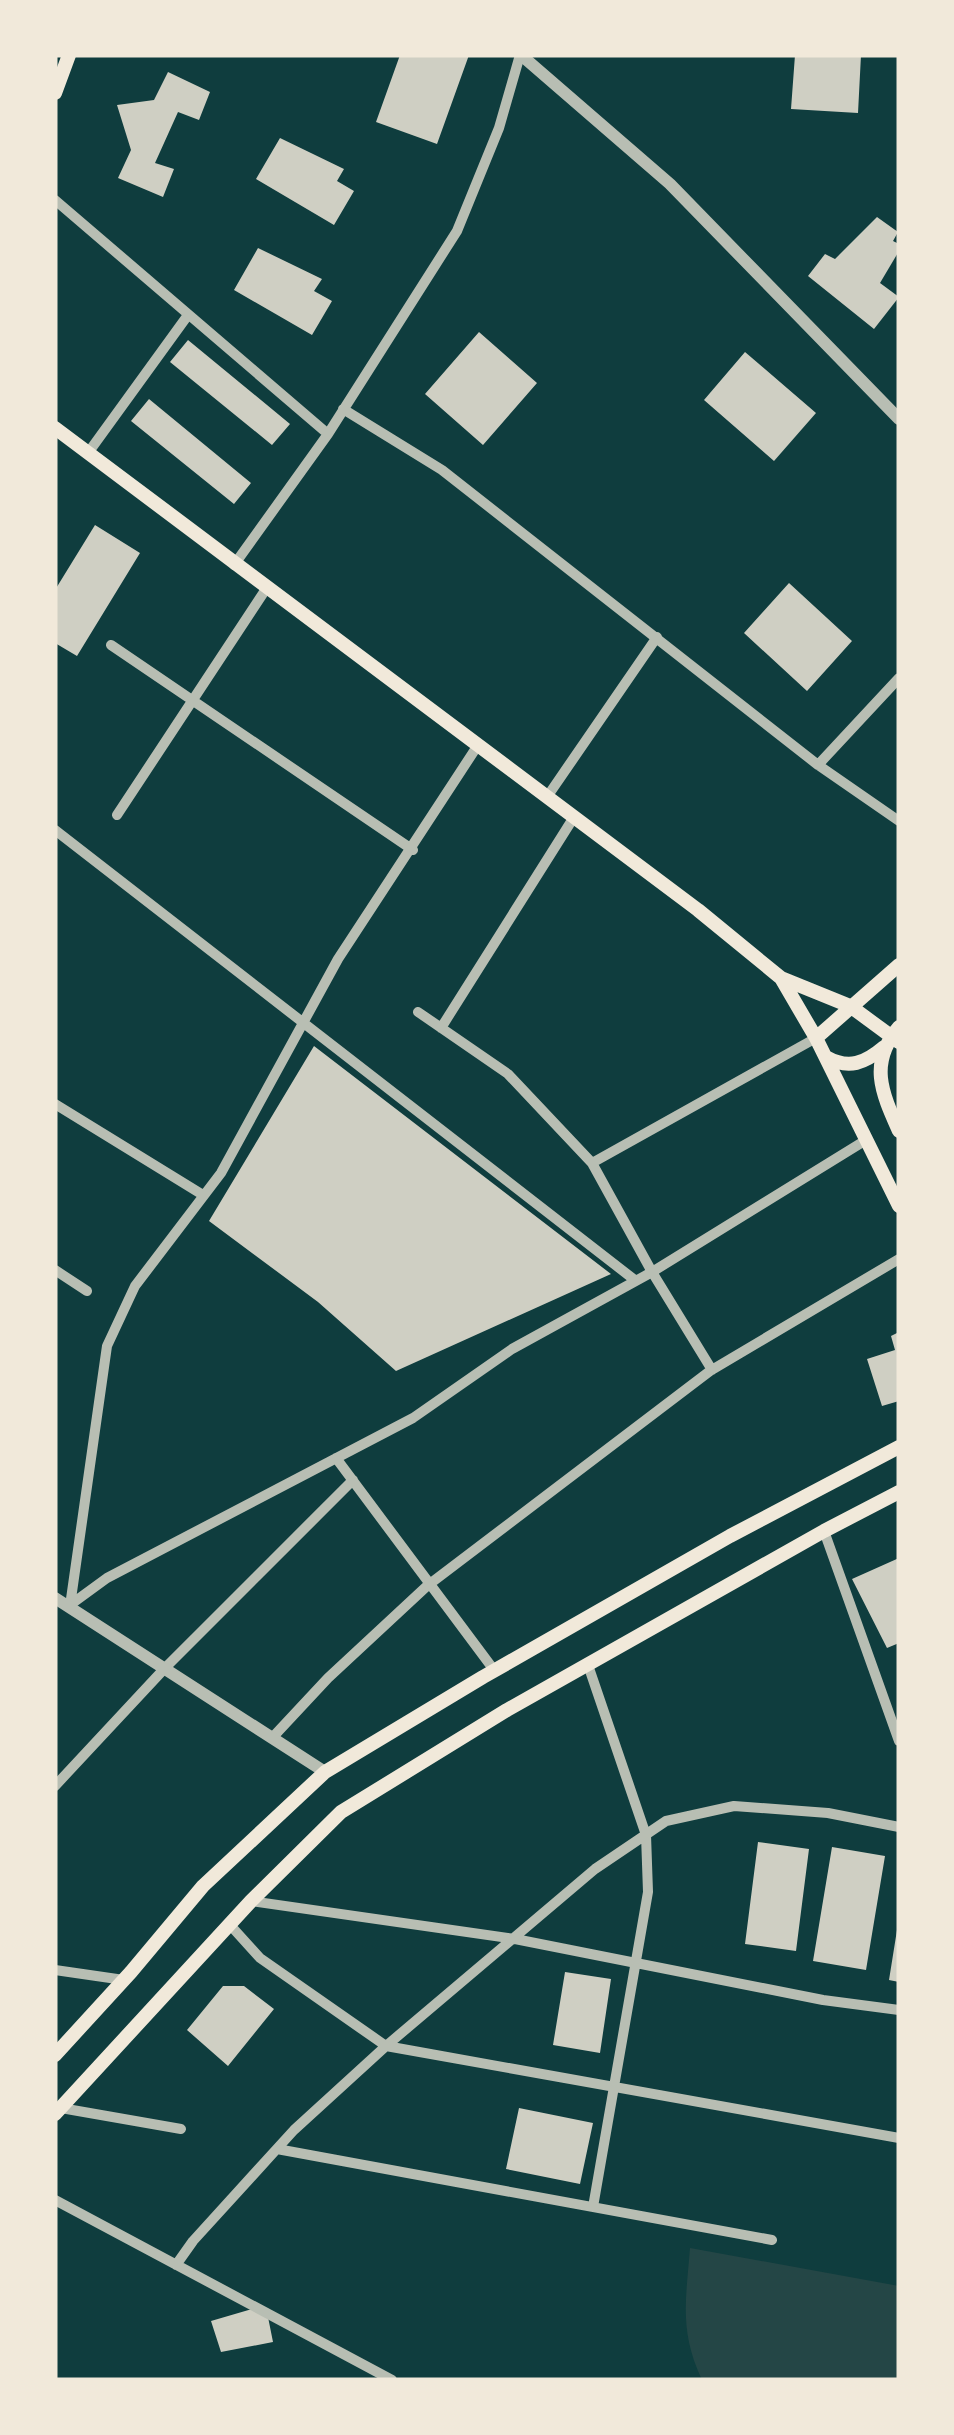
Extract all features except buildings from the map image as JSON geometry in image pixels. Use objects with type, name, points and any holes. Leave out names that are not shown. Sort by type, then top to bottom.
[{"type":"main road","points":[[55,93],[69,55]]},
{"type":"main road","points":[[55,428],[781,978],[850,1006],[893,1038]]},
{"type":"main road","points":[[816,1038],[899,966]]},
{"type":"main road","points":[[781,978],[816,1038],[899,1206]]},
{"type":"main road","points":[[825,1057],[850,1065],[867,1061],[893,1038]]},
{"type":"main road","points":[[893,1038],[880,1078],[899,1131]]},
{"type":"main road","points":[[55,2054],[204,1886],[326,1772],[494,1670],[730,1536],[899,1447]]},
{"type":"main road","points":[[58,2111],[251,1901],[341,1812],[506,1710],[899,1492]]},
{"type":"street","points":[[234,565],[328,434],[456,231],[499,128],[520,55],[670,184],[899,418]]},
{"type":"street","points":[[55,200],[328,434]]},
{"type":"street","points":[[88,453],[188,315]]},
{"type":"street","points":[[343,409],[442,470],[818,765],[899,821]]},
{"type":"street","points":[[117,815],[266,589]]},
{"type":"street","points":[[547,797],[657,637]]},
{"type":"street","points":[[111,645],[412,850]]},
{"type":"street","points":[[818,765],[899,678]]},
{"type":"street","points":[[70,1606],[108,1346],[135,1286],[221,1173],[338,960],[478,745]]},
{"type":"street","points":[[441,1028],[574,818]]},
{"type":"street","points":[[55,830],[636,1281]]},
{"type":"street","points":[[418,1012],[508,1074],[592,1163],[712,1370]]},
{"type":"street","points":[[592,1163],[816,1038]]},
{"type":"street","points":[[55,1104],[203,1195]]},
{"type":"street","points":[[70,1606],[107,1578],[413,1418],[512,1349],[652,1272],[866,1140]]},
{"type":"street","points":[[272,1738],[328,1678],[432,1582],[712,1370],[899,1259]]},
{"type":"street","points":[[55,1270],[87,1291]]},
{"type":"street","points":[[336,1458],[494,1670]]},
{"type":"street","points":[[55,1786],[165,1668],[353,1480]]},
{"type":"street","points":[[824,1531],[899,1740]]},
{"type":"street","points":[[55,1598],[326,1772]]},
{"type":"street","points":[[588,1665],[646,1835],[648,1892],[592,2208]]},
{"type":"street","points":[[176,2264],[277,2150],[386,2046],[595,1868],[666,1821],[734,1806],[823,1812],[899,1827]]},
{"type":"street","points":[[251,1901],[516,1939],[823,2000],[899,2010]]},
{"type":"street","points":[[231,1926],[260,1958],[386,2046],[899,2138]]},
{"type":"street","points":[[55,1970],[124,1980]]},
{"type":"street","points":[[58,2111],[181,2129]]},
{"type":"street","points":[[277,2150],[772,2240]]},
{"type":"street","points":[[55,2200],[392,2380]]},
{"type":"shaded area","points":[[690,2248],[899,2286],[899,2380],[702,2380],[687,2330]]}]
